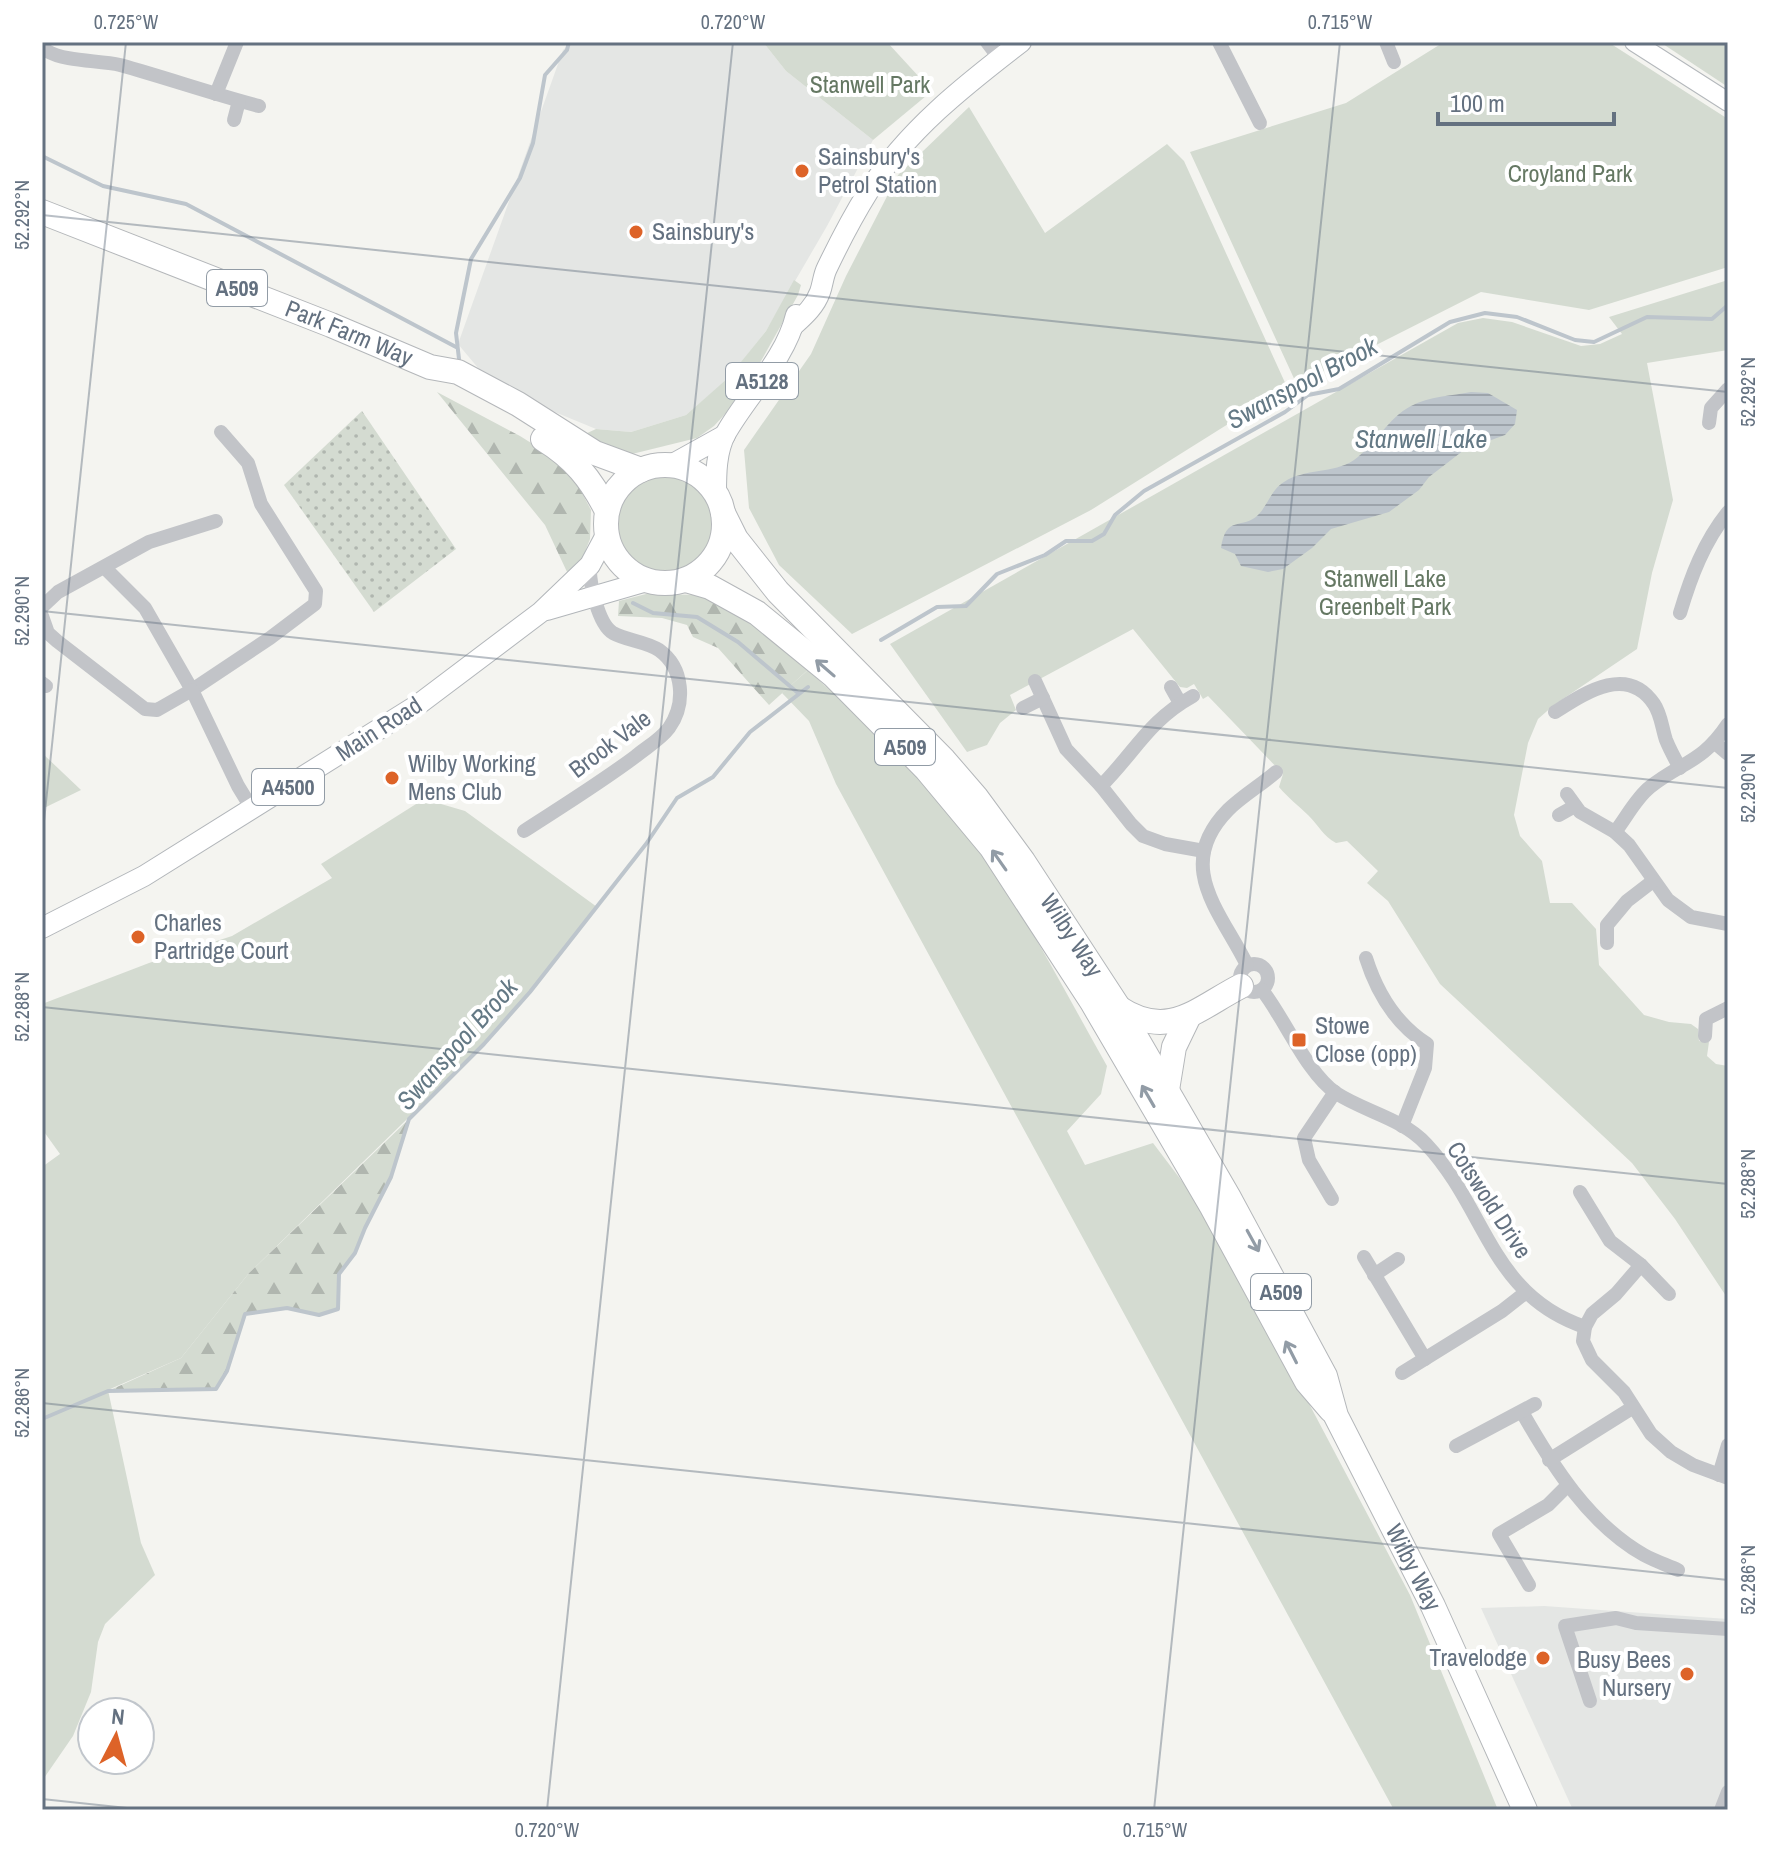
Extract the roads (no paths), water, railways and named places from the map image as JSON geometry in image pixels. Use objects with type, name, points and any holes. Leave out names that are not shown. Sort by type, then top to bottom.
[{"type":"highway","name":"Park Farm Way","points":[[42,212],[430,367],[458,372],[518,404],[595,453],[641,470]]},
{"type":"highway","name":"Park Farm Way","points":[[430,367],[450,383],[568,456],[586,474],[606,523]]},
{"type":"highway","points":[[660,464],[692,471],[710,485],[720,504],[723,537],[706,567],[686,580],[647,581],[620,564],[606,523],[615,491],[622,482],[641,470],[660,464]]},
{"type":"highway","name":"Wilby Way","points":[[720,504],[736,539],[778,592],[944,760],[976,797],[1023,861],[1119,1008],[1228,1196],[1325,1376],[1336,1416],[1433,1606],[1525,1810]]},
{"type":"highway","name":"Wilby Way","points":[[686,580],[710,587],[757,613],[834,676],[926,769],[991,847],[1092,1002],[1177,1145],[1307,1382],[1336,1416]]},
{"type":"highway","points":[[1119,1008],[1151,1023],[1188,1018],[1250,980]]},
{"type":"highway","points":[[1167,1090],[1174,1047],[1188,1018]]},
{"type":"main road","name":"A5128","points":[[720,504],[716,469],[725,435],[774,362],[794,325],[810,311],[821,290],[824,273],[866,194],[896,151],[993,50],[1021,42]]},
{"type":"main road","name":"A5128","points":[[671,465],[725,435]]},
{"type":"main road","name":"Main Road","points":[[42,928],[144,876],[419,704],[541,612],[590,565],[606,523]]},
{"type":"main road","name":"Main Road","points":[[541,612],[647,581]]},
{"type":"street","points":[[216,94],[237,42]]},
{"type":"street","points":[[1219,42],[1260,123]]},
{"type":"street","points":[[1386,42],[1394,62]]},
{"type":"street","points":[[1634,42],[1728,102]]},
{"type":"street","points":[[46,49],[61,57],[94,59],[259,106]]},
{"type":"street","points":[[234,120],[239,101]]},
{"type":"street","points":[[1709,423],[1711,408],[1728,389]]},
{"type":"street","points":[[42,616],[45,635],[145,709],[157,710],[270,638],[317,600],[313,585],[261,504],[248,463],[221,432]]},
{"type":"street","points":[[1680,613],[1711,533],[1728,512]]},
{"type":"street","points":[[42,607],[58,592],[149,542],[216,521]]},
{"type":"street","name":"Brook Vale","points":[[524,831],[643,750],[668,729],[677,714],[680,686],[671,662],[653,646],[617,635],[607,628],[594,595],[590,565]]},
{"type":"street","points":[[105,568],[145,608],[192,690],[252,809]]},
{"type":"street","points":[[1035,681],[1066,749],[1143,836],[1165,844],[1204,851],[1215,825],[1276,772]]},
{"type":"street","points":[[1555,712],[1602,686],[1626,683],[1644,693],[1655,705],[1680,768]]},
{"type":"street","points":[[1101,786],[1117,771],[1150,727],[1187,700],[1171,687]]},
{"type":"street","points":[[1023,708],[1043,698]]},
{"type":"street","points":[[1615,832],[1647,789],[1700,757],[1728,724]]},
{"type":"street","points":[[1715,743],[1728,754]]},
{"type":"street","points":[[1559,815],[1571,800],[1580,812],[1615,832],[1640,857],[1668,900],[1691,917],[1728,924]]},
{"type":"street","name":"Cotswold Drive","points":[[1204,851],[1202,877],[1220,920],[1250,980],[1297,1045],[1335,1092],[1402,1126],[1424,1142],[1442,1164],[1497,1256],[1525,1293],[1543,1308],[1585,1327]]},
{"type":"street","points":[[1607,943],[1600,923],[1653,881]]},
{"type":"street","points":[[1354,975],[1368,964],[1374,984],[1392,1011],[1413,1034],[1433,1039],[1402,1126]]},
{"type":"street","points":[[1705,1036],[1700,1019],[1728,1008]]},
{"type":"street","points":[[1332,1199],[1309,1160],[1304,1138],[1335,1092]]},
{"type":"street","points":[[1287,1137],[1304,1138]]},
{"type":"street","points":[[1580,1192],[1610,1241],[1641,1265],[1669,1294]]},
{"type":"street","points":[[1364,1257],[1425,1359]]},
{"type":"street","points":[[1374,1275],[1398,1259]]},
{"type":"street","points":[[1641,1265],[1616,1294],[1592,1314],[1585,1327],[1583,1341],[1592,1360],[1624,1392],[1651,1434],[1671,1452],[1693,1465],[1723,1476],[1728,1445]]},
{"type":"street","points":[[1402,1373],[1502,1311],[1525,1293]]},
{"type":"street","points":[[1456,1446],[1529,1408],[1549,1460],[1567,1486],[1611,1530],[1644,1555],[1678,1570]]},
{"type":"street","points":[[1549,1460],[1632,1408]]},
{"type":"street","points":[[1529,1585],[1499,1534],[1548,1505],[1567,1486]]},
{"type":"street","points":[[1590,1701],[1565,1626],[1616,1618],[1636,1623],[1728,1629]]},
{"type":"street","points":[[1721,1810],[1728,1792]]},
{"type":"water","name":"Stanwell Lake","points":[[1471,392],[1488,393],[1517,410],[1515,424],[1505,435],[1464,450],[1389,512],[1331,529],[1312,548],[1283,569],[1268,572],[1241,566],[1235,554],[1221,548],[1227,531],[1258,515],[1284,482],[1354,460],[1395,417],[1411,406],[1433,398]]},
{"type":"waterway","points":[[459,359],[456,333],[471,259],[520,178],[533,143],[545,75],[567,50],[569,42]]},
{"type":"waterway","points":[[42,156],[103,186],[186,204],[456,347]]},
{"type":"waterway","name":"Swanspool Brook","points":[[881,640],[937,607],[966,606],[997,574],[1045,555],[1066,541],[1092,541],[1104,534],[1115,515],[1144,491],[1285,412],[1308,395],[1339,389],[1450,322],[1485,313],[1517,317],[1575,340],[1594,342],[1647,317],[1712,319],[1728,305]]},
{"type":"waterway","points":[[633,603],[653,613],[697,617],[738,642],[798,693]]},
{"type":"waterway","name":"Swanspool Brook","points":[[42,1419],[108,1391],[216,1389],[227,1371],[245,1314],[287,1308],[319,1315],[338,1309],[339,1274],[355,1253],[391,1177],[409,1119],[484,1044],[530,992],[646,844],[677,798],[713,777],[750,732],[808,687]]},
{"type":"place","name":"Sainsbury's Petrol Station","points":[[802,171]]},
{"type":"place","name":"Sainsbury's","points":[[636,232]]},
{"type":"place","name":"Wilby Working Mens Club","points":[[392,778]]},
{"type":"place","name":"Charles Partridge Court","points":[[138,937]]},
{"type":"place","name":"Stowe Close (opp)","points":[[1299,1040]]},
{"type":"place","name":"Travelodge","points":[[1543,1658]]},
{"type":"place","name":"Busy Bees Nursery","points":[[1687,1674]]},
{"type":"park label","name":"Stanwell Park","points":[[870,85]]},
{"type":"park label","name":"Croyland Park","points":[[1570,174]]},
{"type":"park label","name":"Stanwell Lake Greenbelt Park","points":[[1385,593]]}]
